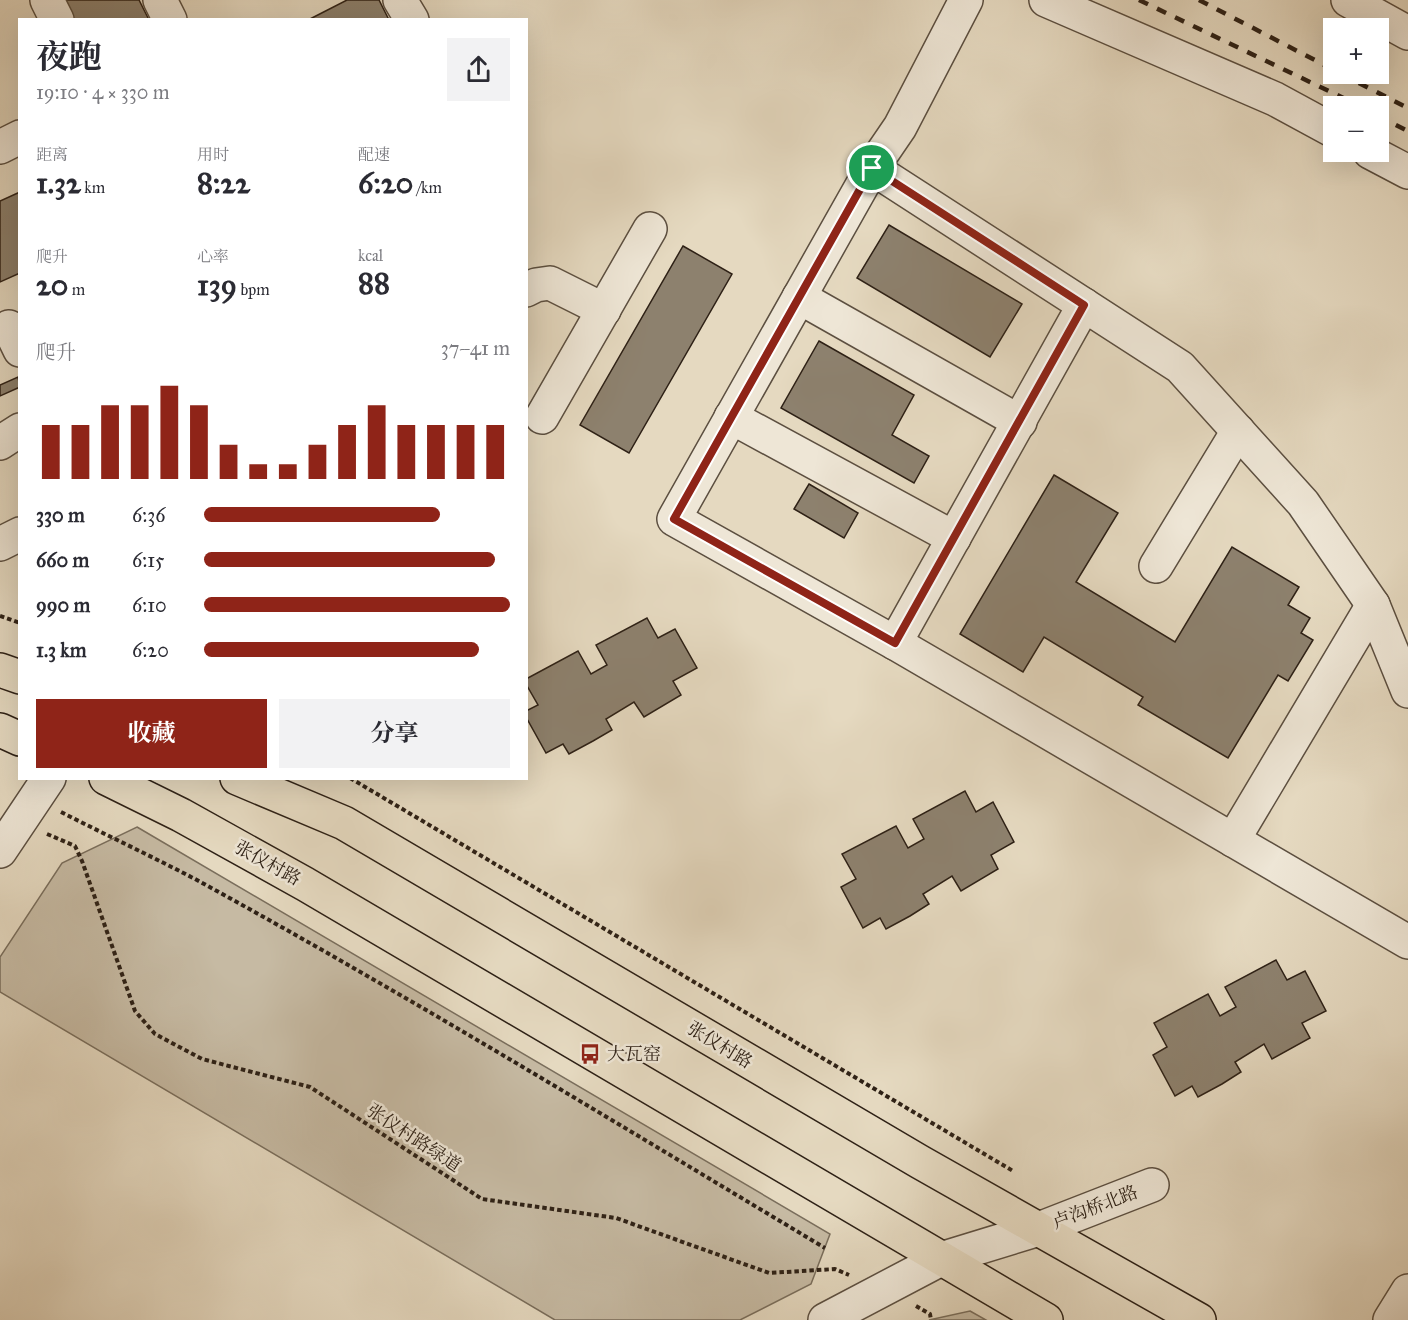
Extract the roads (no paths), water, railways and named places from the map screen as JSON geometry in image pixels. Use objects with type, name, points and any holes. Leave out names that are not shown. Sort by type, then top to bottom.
[{"type":"main road","points":[[0,670],[18,677]]},
{"type":"main road","points":[[0,730],[18,738]]},
{"type":"main road","name":"张仪村路","points":[[110,780],[181,815],[305,884],[1046,1320]]},
{"type":"main road","name":"张仪村路","points":[[242,780],[344,823],[909,1156],[1199,1320]]},
{"type":"street","points":[[47,0],[56,18]]},
{"type":"street","points":[[160,0],[169,18]]},
{"type":"street","points":[[400,0],[411,18]]},
{"type":"street","points":[[966,0],[900,127],[872,168],[674,519],[895,643],[1408,942]]},
{"type":"street","points":[[1046,0],[1275,99],[1323,125]]},
{"type":"street","points":[[1348,0],[1408,33]]},
{"type":"street","points":[[0,147],[18,138]]},
{"type":"street","points":[[1389,162],[1408,172]]},
{"type":"street","points":[[872,168],[1180,367],[1303,503],[1373,605],[1408,691]]},
{"type":"street","points":[[542,417],[650,229]]},
{"type":"street","points":[[528,289],[550,283],[604,310]]},
{"type":"street","points":[[799,297],[1020,422]]},
{"type":"street","points":[[895,643],[1084,305]]},
{"type":"street","points":[[731,417],[954,538]]},
{"type":"street","points":[[1156,566],[1238,431]]},
{"type":"street","points":[[0,544],[18,535]]},
{"type":"street","points":[[1233,840],[1373,605]]},
{"type":"street","points":[[0,850],[35,800]]},
{"type":"street","name":"卢沟桥北路","points":[[825,1320],[941,1259],[1039,1229],[1152,1185]]},
{"type":"street","points":[[1390,1320],[1408,1291]]},
{"type":"railway","points":[[1139,0],[1339,96]]},
{"type":"railway","points":[[1199,0],[1323,64]]},
{"type":"railway","points":[[1361,84],[1408,108]]},
{"type":"railway","points":[[1389,122],[1408,131]]},
{"type":"place","name":"大瓦窑","points":[[590,1054]]}]
